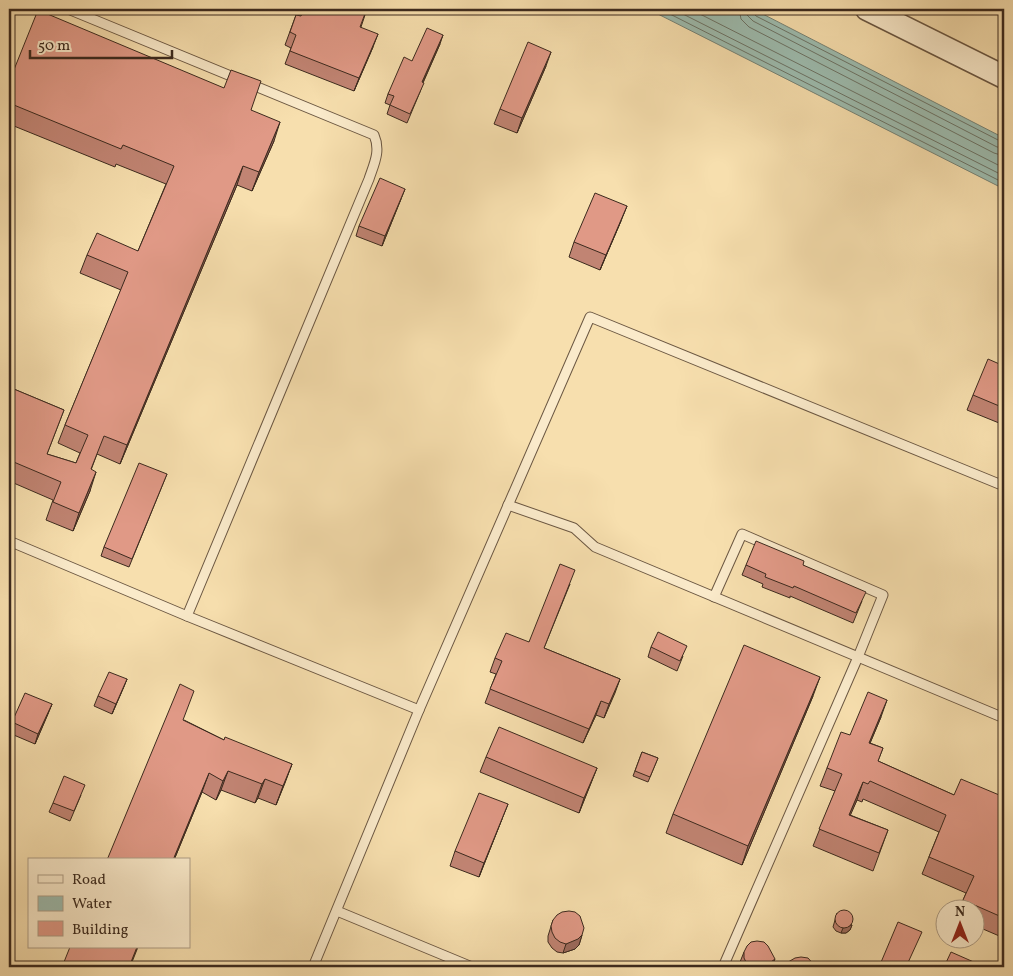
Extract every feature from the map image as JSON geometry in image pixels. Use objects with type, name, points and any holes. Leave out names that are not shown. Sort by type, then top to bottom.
[{"type":"street","points":[[867,9],[1004,77]]},
{"type":"lane","points":[[68,9],[374,135],[377,142],[378,153],[369,179],[187,616]]},
{"type":"lane","points":[[313,967],[419,710],[590,317],[1004,486]]},
{"type":"lane","points":[[508,505],[574,528],[595,547],[1004,718]]},
{"type":"lane","points":[[714,597],[742,534],[883,595],[858,657],[723,967]]},
{"type":"lane","points":[[9,541],[187,616],[419,710]]},
{"type":"lane","points":[[337,911],[472,967]]},
{"type":"water","points":[[648,9],[753,9],[1004,138],[1004,189]]},
{"type":"building","points":[[305,9],[365,9],[360,27],[378,34],[359,78],[290,51],[296,35],[290,32],[296,15],[301,16]]},
{"type":"building","points":[[38,10],[224,88],[231,70],[261,81],[251,110],[280,122],[259,172],[243,166],[127,445],[104,436],[91,469],[96,472],[79,513],[53,502],[61,482],[9,460],[9,387],[64,410],[47,454],[76,463],[88,435],[65,425],[128,272],[87,255],[97,233],[138,251],[174,166],[123,145],[121,149],[9,103],[9,82]]},
{"type":"building","points":[[427,28],[443,35],[410,114],[390,105],[394,96],[388,94],[404,57],[412,61]]},
{"type":"building","points":[[528,42],[551,52],[522,118],[500,109]]},
{"type":"building","points":[[380,178],[405,189],[385,236],[359,226]]},
{"type":"building","points":[[595,193],[627,206],[606,255],[574,242]]},
{"type":"building","points":[[988,359],[1004,366],[1004,408],[973,395]]},
{"type":"building","points":[[139,463],[167,474],[132,559],[104,547]]},
{"type":"building","points":[[756,541],[804,561],[803,565],[866,592],[856,613],[794,586],[793,588],[765,577],[766,574],[746,565]]},
{"type":"building","points":[[560,564],[575,570],[544,648],[620,679],[609,704],[601,701],[589,729],[490,689],[502,661],[495,658],[506,633],[529,642]]},
{"type":"building","points":[[658,632],[687,646],[680,661],[651,647]]},
{"type":"building","points":[[744,645],[820,677],[748,846],[673,814]]},
{"type":"building","points":[[109,672],[127,679],[116,704],[98,696]]},
{"type":"building","points":[[180,684],[194,691],[183,720],[224,740],[225,737],[292,764],[283,786],[265,779],[262,784],[228,771],[223,781],[209,773],[174,858],[108,858]]},
{"type":"building","points":[[868,692],[887,700],[869,743],[883,748],[878,761],[954,795],[961,779],[1004,797],[1004,918],[986,910],[986,898],[964,898],[974,876],[929,857],[946,815],[870,781],[868,784],[863,782],[849,815],[888,830],[879,853],[819,829],[842,774],[827,768],[841,732],[850,735]]},
{"type":"building","points":[[25,693],[52,704],[38,734],[12,722]]},
{"type":"building","points":[[499,727],[597,768],[584,798],[486,757]]},
{"type":"building","points":[[642,752],[658,758],[650,777],[635,771]]},
{"type":"building","points":[[64,776],[85,785],[74,811],[53,803]]},
{"type":"building","points":[[479,793],[508,804],[484,863],[455,851]]},
{"type":"building","points":[[840,910],[848,910],[853,915],[851,926],[840,928],[835,923],[835,915]]},
{"type":"building","points":[[569,911],[575,912],[580,916],[584,928],[582,935],[578,939],[566,944],[555,938],[551,926],[557,915]]},
{"type":"building","points":[[898,922],[922,932],[906,967],[879,967]]},
{"type":"building","points":[[751,942],[764,942],[768,946],[775,959],[764,967],[751,967],[744,958],[747,946]]},
{"type":"building","points":[[70,948],[137,948],[129,967],[62,967]]},
{"type":"building","points":[[951,952],[976,963],[974,967],[944,967]]},
{"type":"building","points":[[795,958],[808,958],[816,967],[784,967],[783,965]]}]
